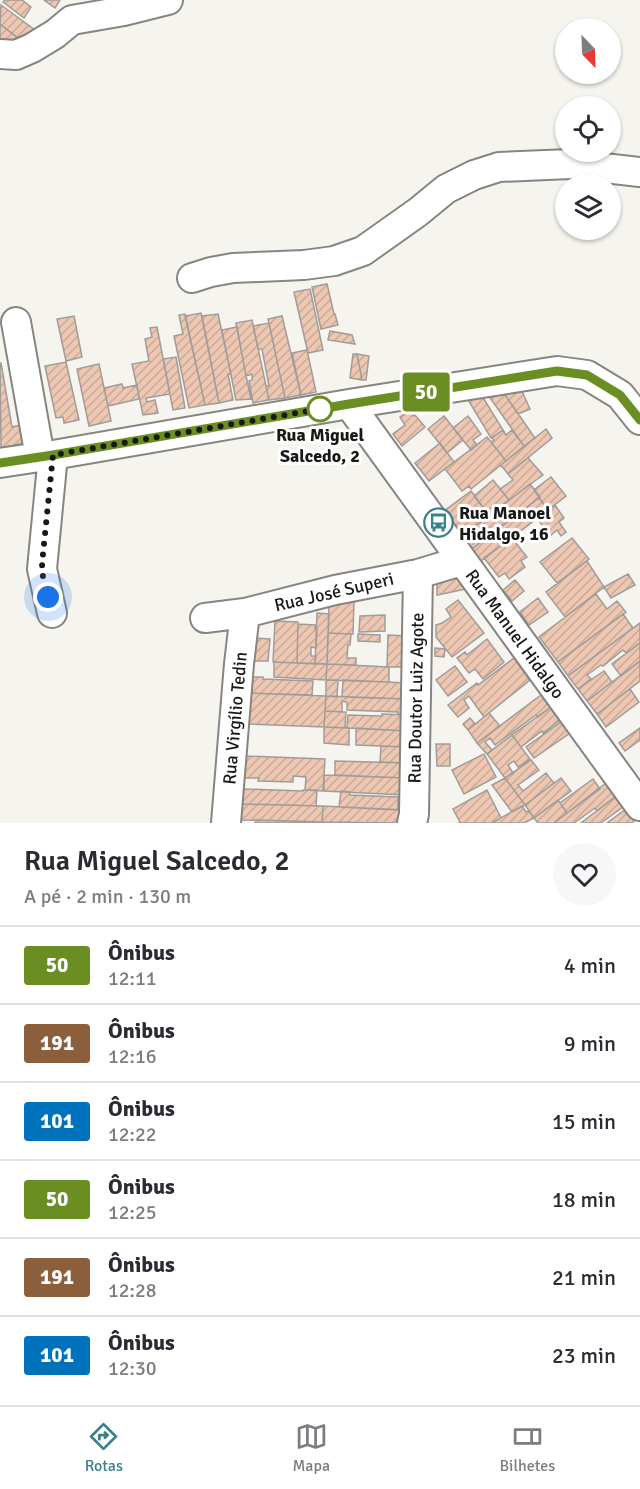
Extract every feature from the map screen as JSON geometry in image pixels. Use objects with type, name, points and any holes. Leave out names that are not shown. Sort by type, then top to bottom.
[{"type":"street","points":[[0,54],[16,55],[32,48],[55,34],[80,10],[105,15],[168,0]]},
{"type":"street","points":[[192,278],[233,268],[304,265],[334,261],[363,251],[446,189],[474,175],[499,167],[570,164],[640,172]]},
{"type":"street","points":[[16,322],[46,456],[42,569],[52,613]]},
{"type":"street","points":[[0,463],[557,371],[587,375],[620,395],[640,420]]},
{"type":"street","name":"Rua Manuel Hidalgo","points":[[349,404],[640,806]]},
{"type":"street","name":"Rua José Superi","points":[[205,618],[245,613],[335,590],[418,574],[461,561]]},
{"type":"street","name":"Rua Doutor Luiz Agote","points":[[415,820],[418,574]]},
{"type":"street","name":"Rua Virgílio Tedin","points":[[226,823],[245,613]]},
{"type":"building","points":[[22,0],[31,7],[24,18],[3,2]]},
{"type":"building","points":[[44,0],[60,0],[55,8]]},
{"type":"building","points":[[1,5],[39,33],[24,43],[0,24]]},
{"type":"building","points":[[0,24],[18,38],[13,45],[0,43]]},
{"type":"building","points":[[327,284],[338,325],[321,329],[312,287]]},
{"type":"building","points":[[310,289],[323,350],[308,353],[294,292]]},
{"type":"building","points":[[201,313],[219,403],[205,405],[185,316]]},
{"type":"building","points":[[185,314],[205,405],[189,408],[174,336],[183,334],[179,315]]},
{"type":"building","points":[[218,314],[231,374],[228,374],[233,400],[219,403],[202,316]]},
{"type":"building","points":[[74,316],[82,357],[66,361],[57,319]]},
{"type":"building","points":[[282,316],[301,395],[285,398],[268,319]]},
{"type":"building","points":[[252,320],[269,400],[253,403],[249,381],[252,380],[252,374],[246,376],[236,323]]},
{"type":"building","points":[[269,323],[285,398],[269,400],[266,386],[269,386],[262,349],[258,349],[253,326]]},
{"type":"building","points":[[157,327],[170,394],[146,398],[147,402],[155,400],[158,413],[143,415],[132,364],[149,361],[145,339],[152,337],[150,328]]},
{"type":"building","points":[[237,327],[251,399],[236,400],[222,330]]},
{"type":"building","points":[[330,331],[352,335],[355,344],[328,340]]},
{"type":"building","points":[[307,350],[316,392],[301,395],[292,353]]},
{"type":"building","points":[[353,354],[357,354],[362,380],[350,378]]},
{"type":"building","points":[[357,354],[369,356],[366,380],[362,380]]},
{"type":"building","points":[[176,357],[185,408],[173,410],[163,359]]},
{"type":"building","points":[[66,362],[79,420],[64,423],[63,417],[56,418],[45,366]]},
{"type":"building","points":[[0,363],[12,427],[21,425],[24,443],[1,448]]},
{"type":"building","points":[[99,364],[111,421],[89,426],[77,369]]},
{"type":"building","points":[[122,384],[123,388],[137,385],[139,399],[108,406],[104,388]]},
{"type":"building","points":[[521,389],[530,409],[518,414],[503,392]]},
{"type":"building","points":[[503,392],[535,438],[524,446],[488,395]]},
{"type":"building","points":[[482,396],[503,430],[491,438],[467,398]]},
{"type":"building","points":[[409,411],[425,427],[402,446],[393,434],[405,425],[400,417]]},
{"type":"building","points":[[444,416],[463,440],[447,453],[428,429]]},
{"type":"building","points":[[468,416],[481,434],[473,440],[477,445],[471,450],[453,428]]},
{"type":"building","points":[[546,429],[552,438],[508,474],[501,465]]},
{"type":"building","points":[[503,430],[506,435],[512,430],[524,446],[506,461],[491,442],[494,440],[492,438]]},
{"type":"building","points":[[487,437],[506,461],[471,489],[469,486],[462,491],[445,469]]},
{"type":"building","points":[[440,443],[454,462],[429,481],[415,463]]},
{"type":"building","points":[[528,458],[543,475],[509,500],[500,489],[513,480],[508,474]]},
{"type":"building","points":[[551,477],[566,496],[548,510],[534,490]]},
{"type":"building","points":[[493,480],[509,500],[489,515],[474,496]]},
{"type":"building","points":[[530,484],[540,497],[472,549],[463,536]]},
{"type":"building","points":[[471,491],[489,515],[463,536],[444,511]]},
{"type":"building","points":[[539,498],[548,510],[481,561],[472,549]]},
{"type":"building","points":[[555,505],[564,518],[559,522],[566,532],[561,536],[557,530],[550,536],[537,518]]},
{"type":"building","points":[[512,538],[527,557],[521,561],[525,567],[509,579],[505,573],[499,577],[484,558]]},
{"type":"building","points":[[572,538],[589,559],[557,583],[540,562]]},
{"type":"building","points":[[587,561],[604,587],[565,617],[546,592]]},
{"type":"building","points":[[628,574],[635,585],[611,598],[604,587]]},
{"type":"building","points":[[458,578],[466,589],[437,595],[437,583]]},
{"type":"building","points":[[515,580],[524,591],[512,601],[503,590]]},
{"type":"building","points":[[596,594],[607,609],[617,601],[626,612],[558,662],[539,637]]},
{"type":"building","points":[[538,598],[548,612],[529,625],[520,612]]},
{"type":"building","points":[[354,600],[353,634],[328,633],[329,605]]},
{"type":"building","points":[[458,600],[484,633],[452,657],[436,637],[436,625],[451,617],[446,609]]},
{"type":"building","points":[[317,613],[329,614],[327,664],[315,664]]},
{"type":"building","points":[[623,614],[633,628],[568,676],[558,662]]},
{"type":"building","points":[[385,615],[385,631],[359,632],[360,616]]},
{"type":"building","points":[[275,621],[298,622],[297,663],[273,662]]},
{"type":"building","points":[[640,623],[640,643],[626,653],[623,650],[587,675],[591,679],[578,689],[568,676]]},
{"type":"building","points":[[298,624],[315,625],[317,629],[316,648],[311,647],[311,656],[316,656],[315,664],[297,663]]},
{"type":"building","points":[[328,633],[351,634],[347,658],[356,658],[356,665],[327,664]]},
{"type":"building","points":[[358,634],[380,635],[380,642],[358,641]]},
{"type":"building","points":[[388,635],[407,636],[407,667],[387,667]]},
{"type":"building","points":[[254,638],[270,639],[268,661],[252,661]]},
{"type":"building","points":[[487,639],[504,662],[483,679],[475,669],[469,673],[457,658],[465,652],[467,655]]},
{"type":"building","points":[[640,643],[640,661],[621,676],[612,664]]},
{"type":"building","points":[[435,648],[445,649],[444,657],[435,656]]},
{"type":"building","points":[[514,658],[530,680],[484,717],[469,696],[464,700],[469,708],[458,717],[448,705]]},
{"type":"building","points":[[640,661],[640,681],[597,714],[587,701]]},
{"type":"building","points":[[274,662],[327,664],[326,680],[274,677]]},
{"type":"building","points":[[327,664],[389,667],[389,682],[326,680]]},
{"type":"building","points":[[455,666],[467,682],[448,696],[436,680]]},
{"type":"building","points":[[604,671],[612,682],[587,701],[578,689]]},
{"type":"building","points":[[251,677],[313,681],[312,695],[250,693]]},
{"type":"building","points":[[326,680],[338,680],[337,697],[326,696]]},
{"type":"building","points":[[343,680],[407,683],[407,699],[342,697]]},
{"type":"building","points":[[630,689],[639,702],[606,727],[597,714]]},
{"type":"building","points":[[250,693],[326,696],[324,727],[249,724]]},
{"type":"building","points":[[541,695],[551,707],[538,717],[536,715],[495,745],[490,738],[485,742],[492,750],[487,754],[477,743]]},
{"type":"building","points":[[326,696],[407,699],[407,715],[398,714],[398,712],[347,710],[347,702],[342,701],[342,712],[325,711]]},
{"type":"building","points":[[551,707],[560,720],[521,747],[512,735]]},
{"type":"building","points":[[325,711],[346,712],[345,728],[324,727]]},
{"type":"building","points":[[489,713],[500,726],[477,743],[468,730]]},
{"type":"building","points":[[382,714],[407,715],[406,731],[347,728],[348,715],[382,716]]},
{"type":"building","points":[[470,718],[475,724],[468,730],[463,724]]},
{"type":"building","points":[[561,722],[570,733],[534,758],[526,747]]},
{"type":"building","points":[[324,727],[349,728],[349,745],[324,743]]},
{"type":"building","points":[[356,728],[406,731],[406,747],[356,745]]},
{"type":"building","points":[[640,728],[640,740],[625,751],[619,743]]},
{"type":"building","points":[[512,735],[530,759],[518,767],[514,761],[508,765],[513,773],[505,778],[487,754]]},
{"type":"building","points":[[436,744],[450,744],[450,766],[437,766]]},
{"type":"building","points":[[381,746],[406,747],[406,763],[380,762]]},
{"type":"building","points":[[484,754],[496,777],[464,794],[452,770]]},
{"type":"building","points":[[245,756],[325,759],[323,791],[305,790],[306,777],[293,776],[293,782],[258,781],[259,778],[244,778]]},
{"type":"building","points":[[531,760],[539,770],[518,785],[523,791],[546,773],[554,783],[525,805],[505,778]]},
{"type":"building","points":[[335,761],[406,763],[405,778],[335,775]]},
{"type":"building","points":[[324,775],[405,778],[404,795],[324,791]]},
{"type":"building","points":[[505,778],[525,805],[512,812],[492,785]]},
{"type":"building","points":[[561,778],[571,791],[534,818],[525,805]]},
{"type":"building","points":[[593,779],[600,789],[567,813],[560,803]]},
{"type":"building","points":[[606,783],[616,796],[597,811],[595,808],[574,823],[554,823]]},
{"type":"building","points":[[243,789],[317,790],[316,806],[242,804]]},
{"type":"building","points":[[487,790],[501,818],[492,823],[459,823],[453,809]]},
{"type":"building","points":[[341,791],[350,792],[350,795],[398,797],[398,810],[339,807]]},
{"type":"building","points":[[616,796],[624,806],[601,823],[581,823]]},
{"type":"building","points":[[558,800],[567,813],[554,823],[538,823],[534,818]]},
{"type":"building","points":[[242,804],[323,806],[322,822],[241,820]]},
{"type":"building","points":[[323,806],[404,810],[403,823],[322,822]]},
{"type":"building","points":[[522,806],[534,818],[524,823],[492,823]]},
{"type":"building","points":[[626,809],[634,821],[632,823],[607,823]]},
{"type":"building","points":[[256,820],[322,822],[322,823],[255,823]]},
{"type":"bus line","name":"50","points":[[0,463],[557,371],[587,375],[620,395],[640,420]]},
{"type":"place","name":"Rua Miguel Salcedo, 2","points":[[320,409]]},
{"type":"place","name":"Rua Manoel Hidalgo, 16","points":[[438,523]]},
{"type":"route","points":[[48,597],[42,564],[53,455],[326,408],[320,409]]}]
